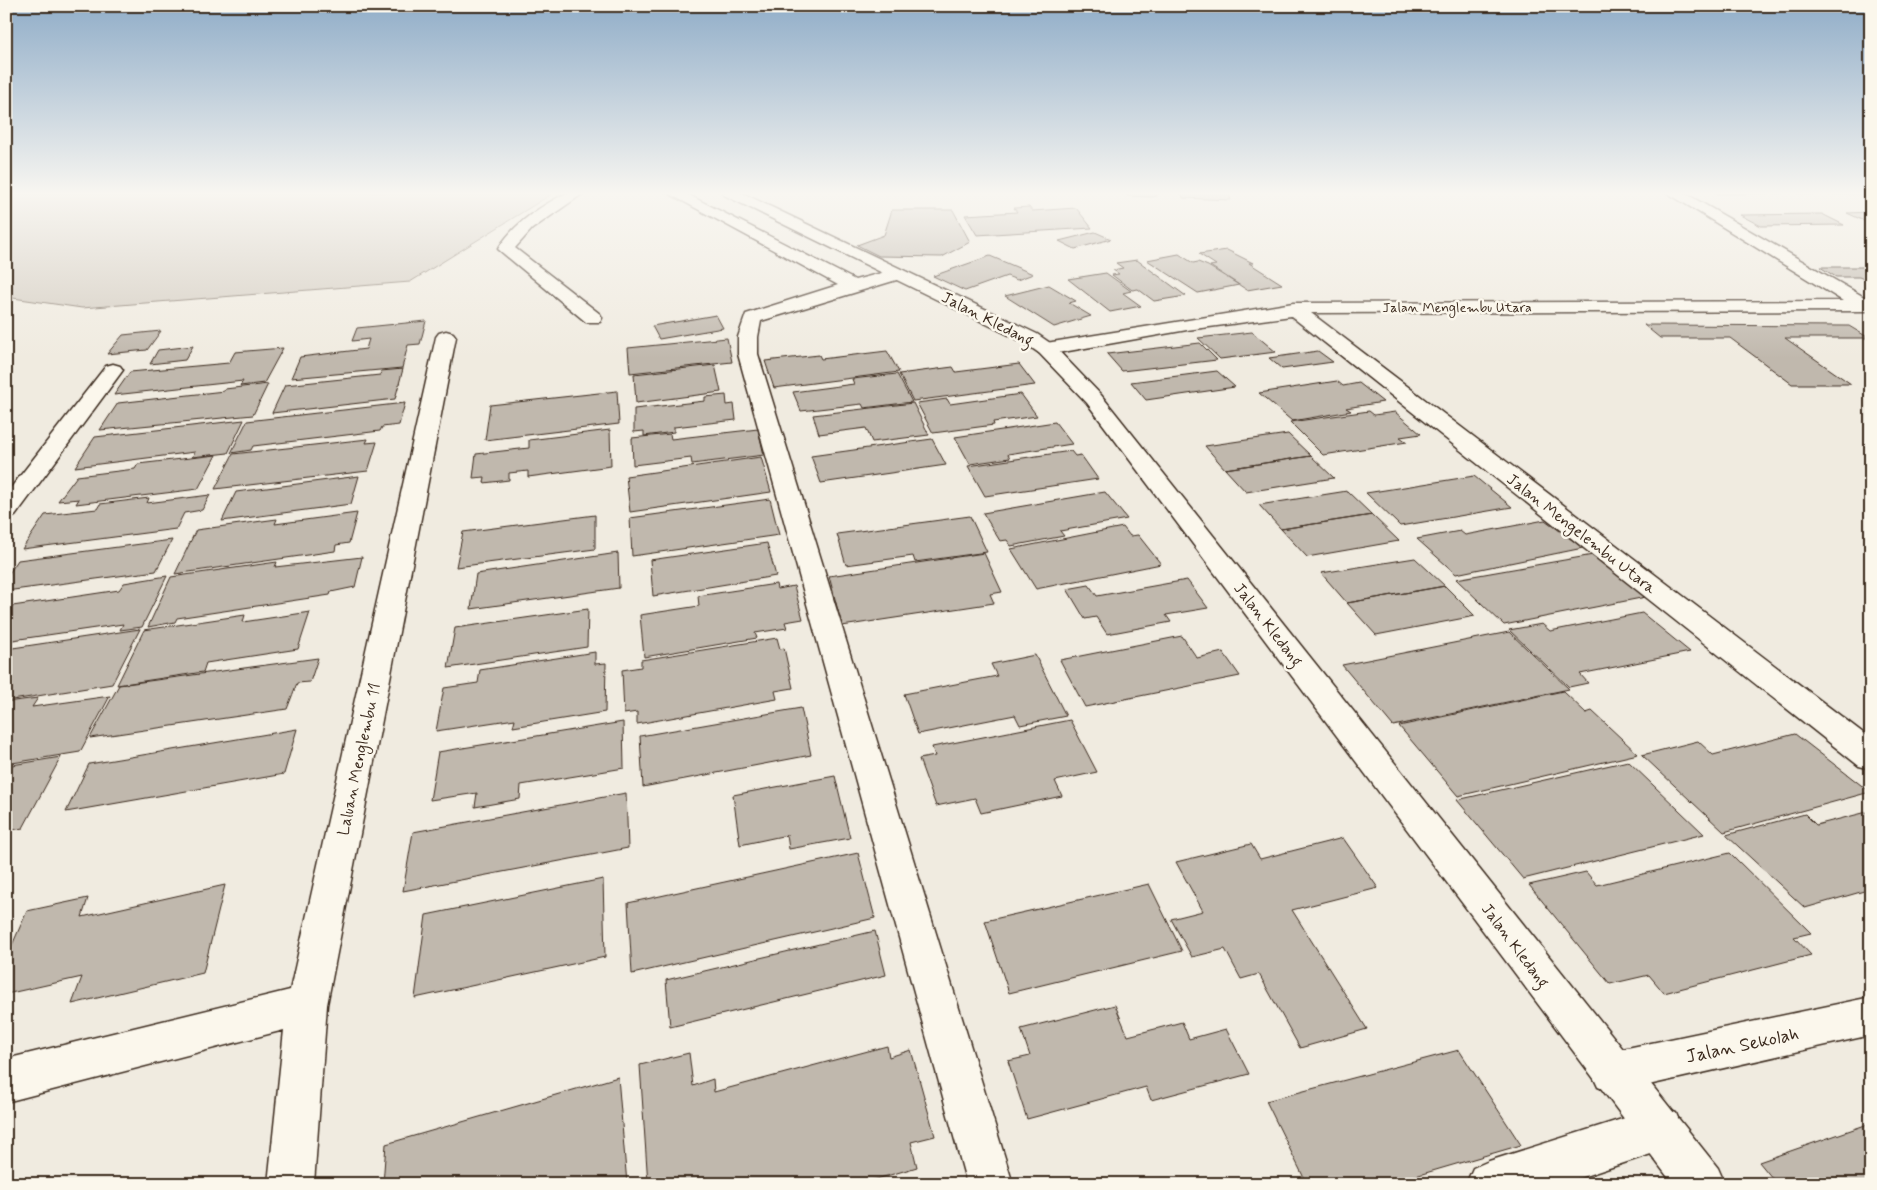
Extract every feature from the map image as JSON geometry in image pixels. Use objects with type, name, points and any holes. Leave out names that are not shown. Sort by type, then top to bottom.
[{"type":"street","points":[[507,248],[506,250],[592,318]]},
{"type":"street","points":[[779,248],[853,286]]},
{"type":"street","name":"Jalan Kledang","points":[[843,248],[1030,338],[1046,349],[1094,399],[1613,1072],[1702,1184]]},
{"type":"street","points":[[1768,248],[1869,307]]},
{"type":"street","points":[[897,274],[753,318],[748,337],[748,354],[990,1184]]},
{"type":"street","name":"Jalan Menglembu Utara","points":[[1046,349],[1076,342],[1293,308],[1869,307]]},
{"type":"street","name":"Jalan Mengelembu Utara","points":[[1293,308],[1871,757]]},
{"type":"street","name":"Laluan Menglembu 11","points":[[291,1184],[307,1005],[446,337]]},
{"type":"street","points":[[6,511],[113,370]]},
{"type":"street","points":[[6,1081],[307,1005]]},
{"type":"street","name":"Jalan Sekolah","points":[[1613,1072],[1871,1016]]},
{"type":"street","points":[[1489,1184],[1660,1129]]},
{"type":"shaded area","points":[[6,248],[466,248],[410,282],[82,308],[6,297]]},
{"type":"building","points":[[862,248],[960,248],[942,257],[879,256]]},
{"type":"building","points":[[1227,250],[1253,263],[1249,263],[1282,284],[1247,290],[1210,266],[1216,265],[1199,254]]},
{"type":"building","points":[[1179,254],[1193,263],[1198,262],[1208,266],[1239,285],[1198,293],[1147,260]]},
{"type":"building","points":[[990,256],[1033,274],[1017,280],[1007,276],[965,291],[933,276]]},
{"type":"building","points":[[1137,260],[1186,296],[1154,301],[1138,289],[1132,290],[1112,275],[1119,274],[1113,270],[1123,268],[1116,263]]},
{"type":"building","points":[[1864,265],[1871,265],[1871,282],[1859,277],[1836,277],[1820,267],[1868,267]]},
{"type":"building","points":[[1106,273],[1131,291],[1123,293],[1141,306],[1110,312],[1068,279]]},
{"type":"building","points":[[1049,285],[1076,301],[1069,303],[1091,316],[1054,327],[1005,296]]},
{"type":"building","points":[[716,315],[723,328],[659,339],[652,326]]},
{"type":"building","points":[[426,321],[420,344],[408,345],[402,368],[291,378],[300,357],[366,349],[369,339],[352,341],[357,328]]},
{"type":"building","points":[[1644,325],[1849,326],[1869,338],[1785,338],[1851,384],[1792,384],[1730,338],[1660,338]]},
{"type":"building","points":[[161,331],[147,350],[107,354],[123,335]]},
{"type":"building","points":[[1252,332],[1276,352],[1220,359],[1198,338]]},
{"type":"building","points":[[727,338],[732,362],[630,373],[628,348]]},
{"type":"building","points":[[1200,343],[1217,360],[1122,371],[1107,354]]},
{"type":"building","points":[[193,346],[185,360],[150,364],[158,350]]},
{"type":"building","points":[[283,348],[264,383],[240,386],[243,381],[114,395],[130,372],[229,363],[235,352]]},
{"type":"building","points":[[887,351],[899,372],[774,388],[765,361],[819,355],[821,359]]},
{"type":"building","points":[[1318,351],[1333,362],[1282,369],[1269,358]]},
{"type":"building","points":[[1019,364],[1035,385],[913,401],[899,374],[953,367],[956,372]]},
{"type":"building","points":[[715,365],[721,392],[636,403],[634,374]]},
{"type":"building","points":[[403,369],[395,399],[272,413],[285,385],[380,375],[381,371]]},
{"type":"building","points":[[1217,371],[1235,387],[1146,400],[1131,382]]},
{"type":"building","points":[[897,374],[912,402],[864,408],[862,404],[801,411],[793,392],[854,384],[852,379]]},
{"type":"building","points":[[1337,381],[1343,386],[1359,383],[1383,402],[1346,408],[1351,411],[1292,421],[1259,393]]},
{"type":"building","points":[[268,384],[253,415],[100,430],[118,403]]},
{"type":"building","points":[[617,391],[619,424],[485,440],[490,405]]},
{"type":"building","points":[[1021,394],[1037,416],[993,422],[994,425],[933,433],[917,403],[947,399],[950,404]]},
{"type":"building","points":[[726,395],[727,405],[734,404],[736,420],[674,427],[674,432],[644,436],[644,431],[634,432],[634,409],[705,401],[705,397]]},
{"type":"building","points":[[405,403],[399,425],[382,427],[380,431],[253,446],[251,450],[231,453],[247,421]]},
{"type":"building","points":[[913,403],[929,435],[872,442],[866,428],[819,434],[813,415]]},
{"type":"building","points":[[1369,411],[1374,415],[1395,412],[1421,434],[1400,437],[1407,442],[1323,455],[1290,422]]},
{"type":"building","points":[[244,420],[228,453],[192,457],[195,452],[75,467],[95,437]]},
{"type":"building","points":[[1055,422],[1072,444],[1008,454],[1010,458],[970,464],[955,437]]},
{"type":"building","points":[[758,429],[764,455],[692,464],[691,458],[633,465],[632,438],[670,434],[671,439]]},
{"type":"building","points":[[610,430],[611,466],[528,477],[528,471],[509,473],[509,480],[484,483],[485,477],[473,478],[476,454],[529,448],[529,440]]},
{"type":"building","points":[[1288,434],[1311,456],[1225,469],[1205,446]]},
{"type":"building","points":[[368,439],[366,443],[377,442],[368,471],[215,489],[233,454]]},
{"type":"building","points":[[932,439],[946,465],[821,483],[811,456]]},
{"type":"building","points":[[1071,451],[1075,456],[1081,455],[1098,479],[985,496],[968,466]]},
{"type":"building","points":[[216,455],[198,489],[76,504],[79,499],[58,501],[77,476],[135,469],[138,464]]},
{"type":"building","points":[[1311,456],[1334,478],[1246,492],[1225,469]]},
{"type":"building","points":[[761,457],[771,492],[630,512],[626,476]]},
{"type":"building","points":[[359,476],[351,504],[222,521],[236,492]]},
{"type":"building","points":[[1474,476],[1512,507],[1400,526],[1366,493]]},
{"type":"building","points":[[1347,491],[1372,515],[1281,529],[1259,505]]},
{"type":"building","points":[[1105,492],[1127,519],[1060,531],[1064,536],[1011,546],[1007,540],[1000,541],[983,513]]},
{"type":"building","points":[[210,495],[202,510],[184,513],[176,529],[22,549],[45,515],[97,509],[100,504],[149,498],[147,503]]},
{"type":"building","points":[[770,499],[779,535],[632,556],[630,518]]},
{"type":"building","points":[[357,513],[349,543],[336,545],[335,551],[175,574],[196,530],[277,519],[275,524]]},
{"type":"building","points":[[595,515],[595,549],[456,567],[463,532]]},
{"type":"building","points":[[1372,515],[1399,541],[1307,557],[1281,529]]},
{"type":"building","points":[[970,516],[987,552],[915,562],[913,556],[846,565],[837,534]]},
{"type":"building","points":[[1545,520],[1583,548],[1456,574],[1417,539],[1460,531],[1465,535]]},
{"type":"building","points":[[1123,527],[1130,536],[1138,535],[1161,564],[1036,589],[1011,549]]},
{"type":"building","points":[[172,540],[156,571],[6,591],[6,578],[18,560]]},
{"type":"building","points":[[767,543],[776,576],[653,596],[650,560]]},
{"type":"building","points":[[618,553],[619,588],[471,609],[476,574]]},
{"type":"building","points":[[984,553],[1002,592],[990,594],[994,603],[842,626],[829,576]]},
{"type":"building","points":[[1593,555],[1646,597],[1504,625],[1456,579]]},
{"type":"building","points":[[362,557],[355,587],[331,592],[330,595],[177,618],[175,622],[148,627],[171,577],[277,562],[275,567]]},
{"type":"building","points":[[1415,558],[1445,586],[1347,603],[1321,573]]},
{"type":"building","points":[[167,576],[142,627],[120,630],[123,624],[6,641],[6,607],[119,590],[124,583]]},
{"type":"building","points":[[1187,580],[1208,608],[1166,615],[1171,622],[1107,634],[1096,617],[1085,619],[1067,589],[1089,585],[1097,596]]},
{"type":"building","points":[[776,584],[777,589],[794,586],[803,619],[785,622],[787,628],[755,633],[757,638],[644,657],[640,615],[699,606],[698,596]]},
{"type":"building","points":[[1445,586],[1475,616],[1376,635],[1347,603]]},
{"type":"building","points":[[588,609],[587,647],[448,668],[455,628]]},
{"type":"building","points":[[310,612],[298,649],[206,663],[203,672],[117,685],[144,630],[245,615],[243,622]]},
{"type":"building","points":[[1642,613],[1690,652],[1580,674],[1588,683],[1569,687],[1509,630],[1542,624],[1550,631]]},
{"type":"building","points":[[140,629],[112,684],[6,701],[6,649]]},
{"type":"building","points":[[1509,632],[1569,689],[1393,726],[1342,665]]},
{"type":"building","points":[[1182,636],[1197,658],[1223,652],[1240,676],[1085,707],[1060,660]]},
{"type":"building","points":[[777,638],[780,649],[784,648],[793,688],[775,691],[777,699],[637,724],[637,712],[624,714],[622,670],[641,667],[641,660]]},
{"type":"building","points":[[595,652],[595,664],[606,663],[605,712],[513,727],[515,719],[436,731],[444,688],[478,683],[480,670]]},
{"type":"building","points":[[1035,655],[1066,716],[1020,725],[1015,715],[918,734],[904,694],[997,676],[991,664]]},
{"type":"building","points":[[318,658],[310,682],[297,683],[287,709],[90,738],[119,685]]},
{"type":"building","points":[[1563,691],[1586,713],[1592,711],[1638,754],[1458,796],[1399,726]]},
{"type":"building","points":[[110,696],[80,752],[6,764],[6,702],[38,698],[32,707]]},
{"type":"building","points":[[801,708],[811,755],[643,787],[640,736]]},
{"type":"building","points":[[1070,720],[1097,772],[1055,781],[1062,796],[981,813],[975,798],[936,806],[919,759],[935,756],[932,747]]},
{"type":"building","points":[[623,722],[624,768],[521,785],[520,799],[475,807],[477,793],[430,800],[438,752]]},
{"type":"building","points":[[297,729],[284,774],[66,812],[89,764]]},
{"type":"building","points":[[1795,734],[1870,792],[1724,832],[1642,755],[1698,741],[1713,755]]},
{"type":"building","points":[[61,757],[23,828],[6,831],[6,766]]},
{"type":"building","points":[[1628,761],[1704,834],[1523,879],[1457,800]]},
{"type":"building","points":[[835,776],[850,838],[789,849],[787,835],[740,845],[733,795]]},
{"type":"building","points":[[626,793],[628,848],[403,891],[413,832]]},
{"type":"building","points":[[1871,811],[1871,889],[1805,908],[1726,835],[1805,814],[1816,825]]},
{"type":"building","points":[[1343,838],[1378,888],[1292,910],[1367,1029],[1300,1048],[1259,974],[1241,979],[1225,949],[1192,957],[1171,919],[1203,911],[1176,862],[1251,844],[1260,859]]},
{"type":"building","points":[[858,853],[875,918],[632,974],[628,903]]},
{"type":"building","points":[[1730,853],[1811,933],[1794,937],[1811,955],[1664,993],[1649,975],[1610,984],[1529,885],[1586,872],[1597,885]]},
{"type":"building","points":[[603,879],[605,957],[415,998],[426,915]]},
{"type":"building","points":[[1149,884],[1182,951],[1009,993],[985,921]]},
{"type":"building","points":[[225,885],[203,973],[72,1004],[82,977],[6,994],[6,959],[27,911],[88,898],[82,917]]},
{"type":"building","points":[[875,931],[886,975],[670,1027],[666,980]]},
{"type":"building","points":[[1115,1005],[1128,1036],[1182,1022],[1189,1039],[1226,1029],[1249,1074],[1151,1100],[1146,1087],[1027,1119],[1008,1061],[1030,1056],[1021,1029]]},
{"type":"building","points":[[887,1046],[889,1057],[911,1050],[935,1136],[911,1142],[917,1167],[860,1184],[648,1184],[640,1065],[689,1053],[693,1086],[713,1079],[714,1092]]},
{"type":"building","points":[[1459,1050],[1521,1145],[1388,1184],[1307,1184],[1266,1101]]},
{"type":"building","points":[[618,1077],[627,1184],[383,1184],[386,1144]]},
{"type":"building","points":[[1871,1123],[1871,1184],[1777,1184],[1759,1162]]}]
